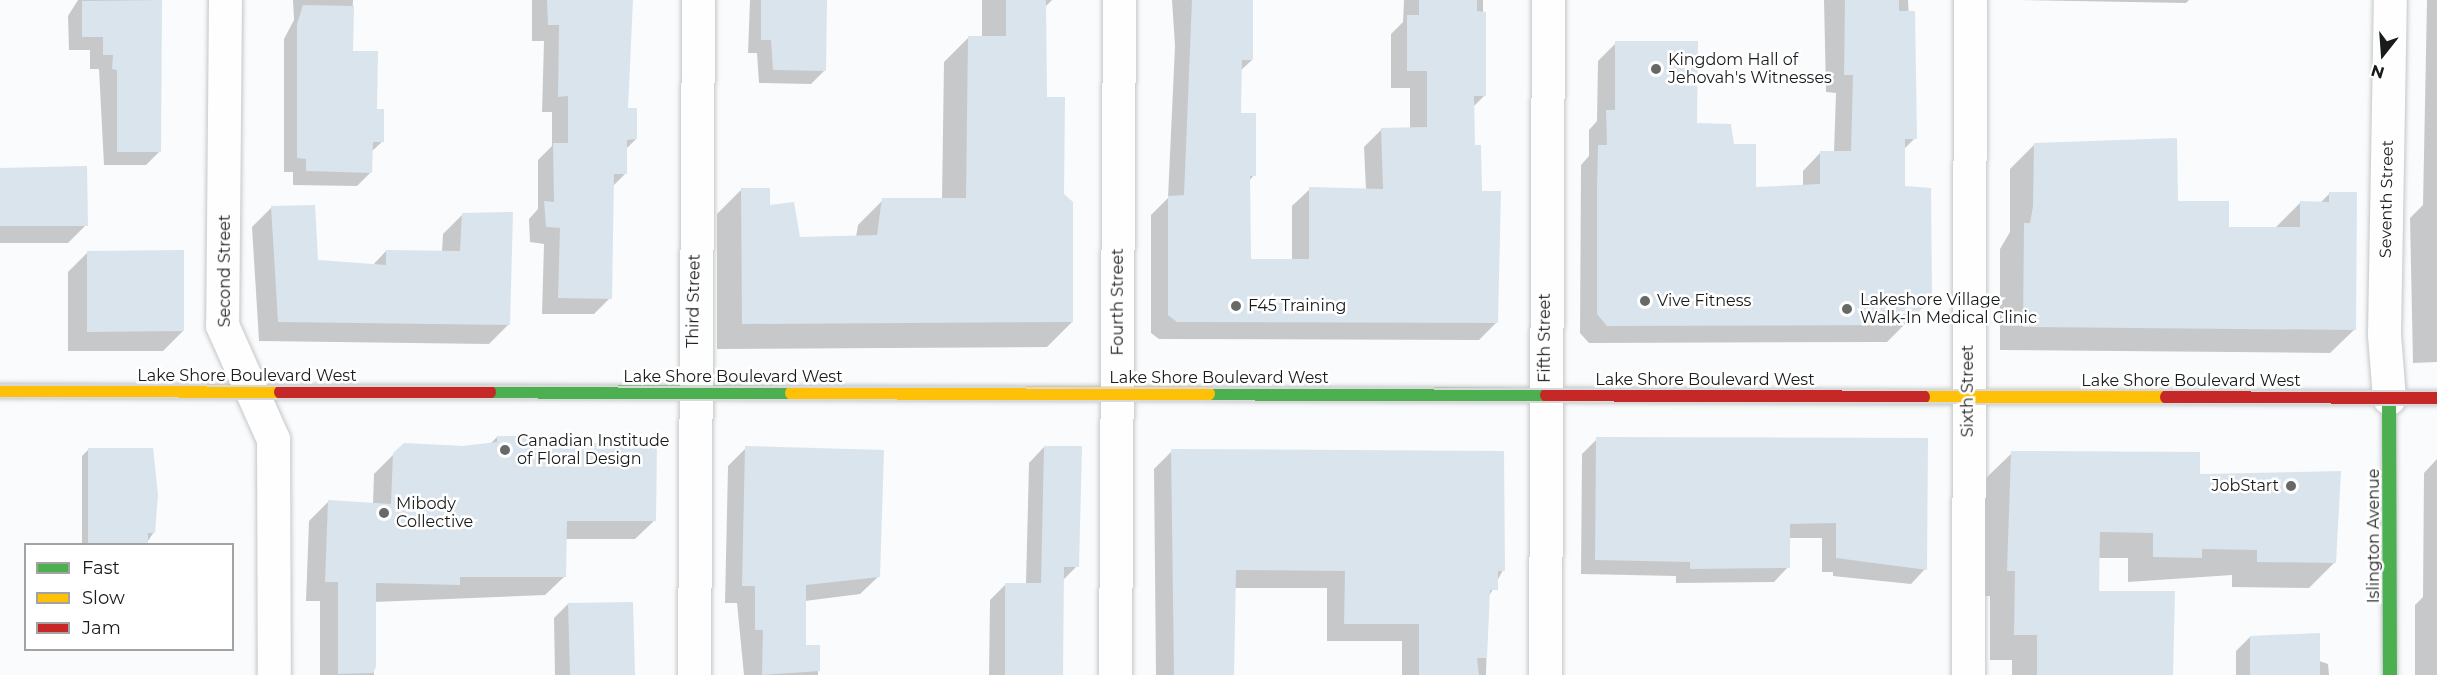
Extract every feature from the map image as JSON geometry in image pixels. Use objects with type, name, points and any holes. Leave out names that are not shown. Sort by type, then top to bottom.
[{"type":"main road","name":"Lake Shore Boulevard West","points":[[0,391],[2437,398]]},
{"type":"main road","name":"Islington Avenue","points":[[2389,398],[2390,675]]},
{"type":"street","name":"Second Street","points":[[225,0],[222,325],[253,392],[275,453],[274,675]]},
{"type":"street","name":"Third Street","points":[[694,675],[693,393],[698,0]]},
{"type":"street","name":"Fourth Street","points":[[1115,675],[1119,0]]},
{"type":"street","name":"Fifth Street","points":[[1545,675],[1548,0]]},
{"type":"street","name":"Sixth Street","points":[[1968,675],[1970,0]]},
{"type":"street","name":"Seventh Street","points":[[2389,398],[2384,334],[2390,0]]},
{"type":"building","points":[[162,0],[161,152],[117,152],[117,70],[112,69],[113,55],[103,55],[103,37],[82,37],[82,1]]},
{"type":"building","points":[[547,0],[633,0],[628,108],[637,108],[637,139],[627,140],[627,174],[614,174],[612,299],[558,298],[560,228],[546,227],[544,201],[554,202],[553,143],[568,143],[568,96],[558,97],[559,25],[548,25]]},
{"type":"building","points":[[761,0],[827,0],[826,71],[773,70],[771,40],[761,40]]},
{"type":"building","points":[[1006,0],[1046,0],[1047,97],[1065,97],[1064,194],[1073,202],[1073,322],[742,324],[741,188],[770,188],[770,205],[794,202],[800,237],[877,235],[882,198],[966,198],[968,36],[1006,36]]},
{"type":"building","points":[[1192,0],[1253,0],[1253,60],[1242,60],[1241,113],[1256,113],[1256,176],[1250,176],[1251,259],[1309,259],[1309,187],[1383,189],[1381,128],[1427,127],[1427,71],[1407,71],[1407,15],[1419,15],[1419,0],[1477,0],[1477,11],[1486,12],[1486,96],[1474,96],[1475,145],[1481,145],[1482,191],[1501,191],[1498,323],[1177,322],[1168,315],[1168,196],[1184,195]]},
{"type":"building","points":[[1845,0],[1899,0],[1899,11],[1915,11],[1917,139],[1905,139],[1905,186],[1931,188],[1932,298],[1906,325],[1607,326],[1597,314],[1598,145],[1607,145],[1606,110],[1615,110],[1615,41],[1698,41],[1697,123],[1731,124],[1734,144],[1756,144],[1756,187],[1820,184],[1820,151],[1851,151],[1853,75],[1844,75]]},
{"type":"building","points":[[303,5],[354,6],[353,51],[378,51],[377,109],[384,109],[384,142],[373,142],[372,173],[306,171],[306,159],[297,158],[297,24]]},
{"type":"building","points":[[2177,138],[2178,201],[2229,201],[2229,227],[2300,227],[2300,201],[2329,202],[2329,192],[2357,192],[2356,330],[2023,327],[2024,223],[2030,223],[2033,206],[2034,143]]},
{"type":"building","points":[[87,166],[88,226],[0,226],[0,168]]},
{"type":"building","points":[[315,205],[318,260],[386,265],[386,250],[460,251],[462,213],[513,212],[510,325],[278,322],[271,206]]},
{"type":"building","points":[[184,250],[184,331],[87,332],[87,251]]},
{"type":"building","points":[[497,436],[567,436],[566,443],[657,443],[656,521],[567,521],[566,577],[460,577],[460,585],[376,583],[376,667],[373,673],[338,674],[338,582],[325,582],[328,500],[391,504],[393,453],[404,443],[463,446],[497,442]]},
{"type":"building","points":[[1596,437],[1928,438],[1927,570],[1836,558],[1836,523],[1790,524],[1790,568],[1690,569],[1690,562],[1595,560]]},
{"type":"building","points":[[745,446],[884,450],[880,577],[806,585],[806,645],[820,645],[820,671],[762,675],[763,630],[755,630],[755,586],[742,586]]},
{"type":"building","points":[[1044,446],[1082,446],[1079,567],[1064,567],[1063,675],[1005,675],[1005,583],[1041,583]]},
{"type":"building","points":[[88,448],[153,448],[158,495],[155,533],[148,533],[148,543],[88,543]]},
{"type":"building","points":[[1171,449],[1504,451],[1505,571],[1498,571],[1498,590],[1490,590],[1487,658],[1477,658],[1479,675],[1419,675],[1419,624],[1344,624],[1345,571],[1236,570],[1234,675],[1174,675]]},
{"type":"building","points":[[2011,451],[2200,452],[2200,474],[2341,471],[2336,563],[2257,562],[2257,550],[2202,549],[2202,558],[2153,557],[2153,533],[2100,532],[2099,591],[2175,591],[2173,675],[2037,675],[2037,635],[2014,635],[2015,571],[2007,571]]},
{"type":"building","points":[[633,602],[635,675],[570,675],[568,603]]},
{"type":"building","points":[[2320,633],[2320,675],[2250,675],[2250,636]]},
{"type":"tram line","points":[[0,385],[2437,391]]},
{"type":"tram line","points":[[0,398],[2437,405]]},
{"type":"traffic: fast","points":[[489,392],[792,393]]},
{"type":"traffic: fast","points":[[1208,394],[1547,395]]},
{"type":"traffic: fast","points":[[2389,398],[2390,675]]},
{"type":"traffic: slow","points":[[0,391],[281,392]]},
{"type":"traffic: slow","points":[[792,393],[1208,394]]},
{"type":"traffic: slow","points":[[1923,397],[2167,397]]},
{"type":"traffic: jam","points":[[281,392],[489,392]]},
{"type":"traffic: jam","points":[[1547,395],[1923,397]]},
{"type":"traffic: jam","points":[[2167,397],[2437,398]]},
{"type":"place","name":"Kingdom Hall of Jehovah's Witnesses","points":[[1656,69]]},
{"type":"place","name":"Vive Fitness","points":[[1645,301]]},
{"type":"place","name":"F45 Training","points":[[1236,306]]},
{"type":"place","name":"Lakeshore Village Walk-In Medical Clinic","points":[[1847,309]]},
{"type":"place","name":"Canadian Institude of Floral Design","points":[[505,450]]},
{"type":"place","name":"JobStart","points":[[2291,486]]},
{"type":"place","name":"Mibody Collective","points":[[384,513]]}]
